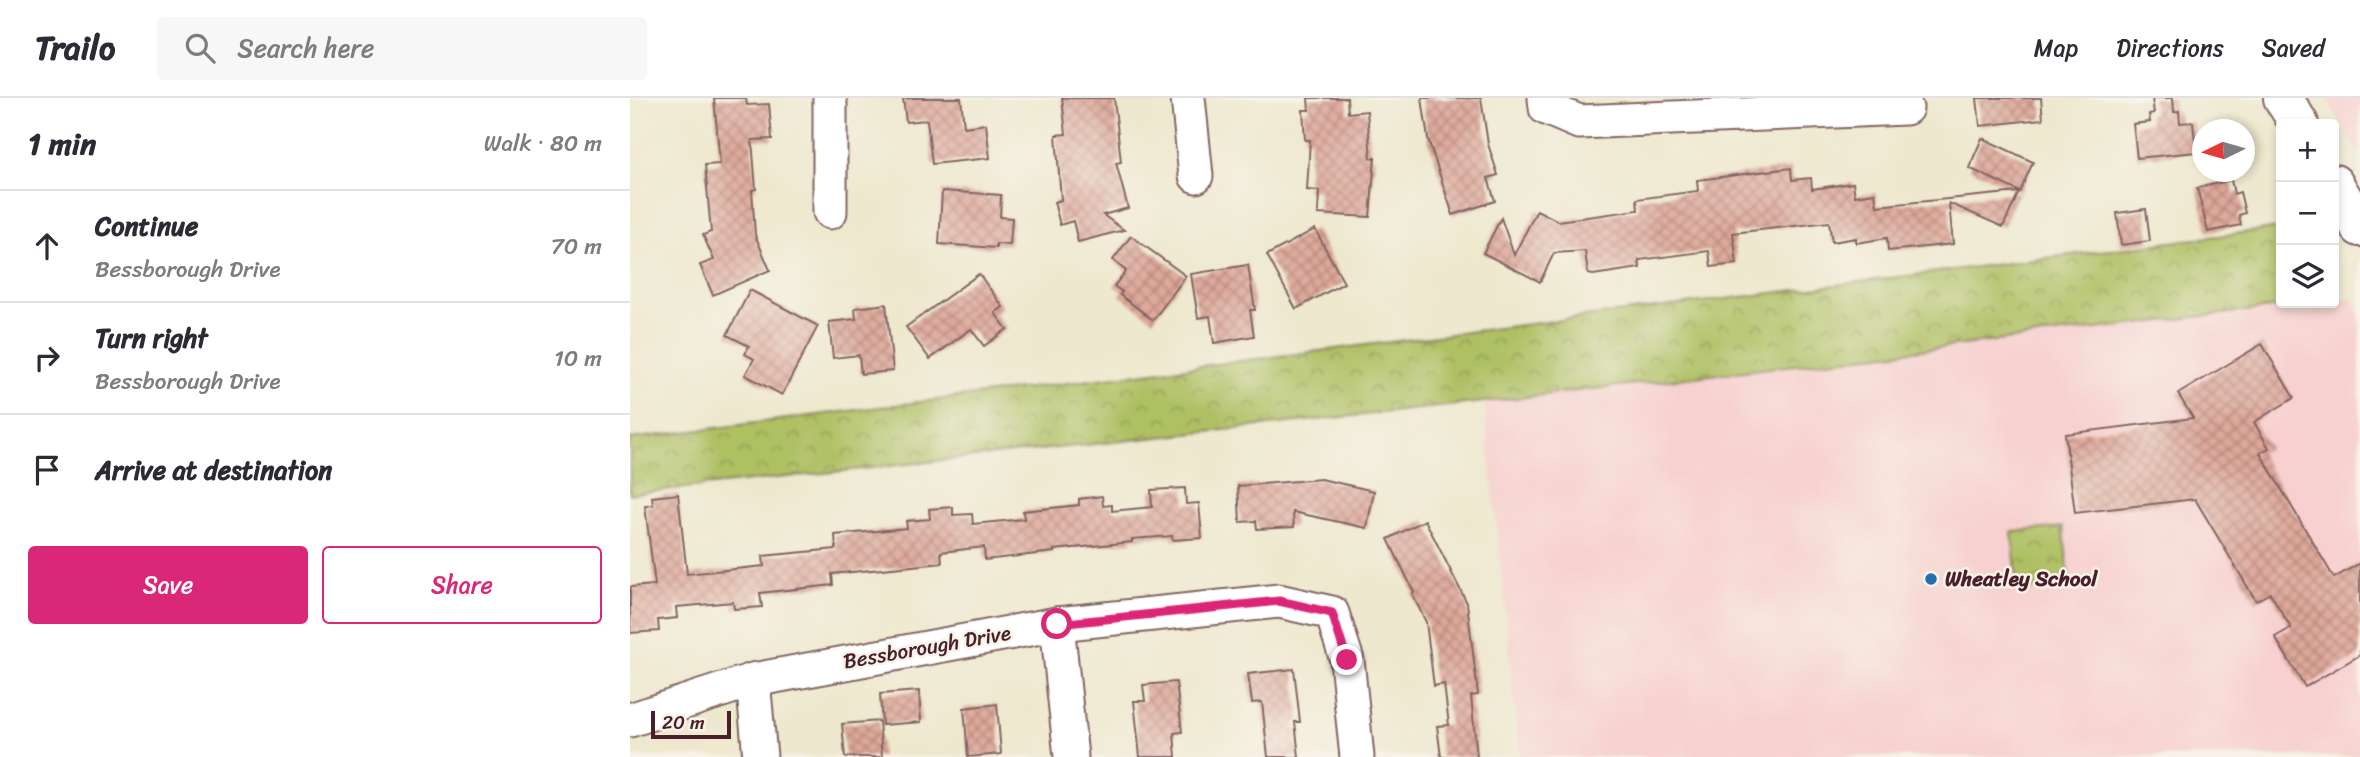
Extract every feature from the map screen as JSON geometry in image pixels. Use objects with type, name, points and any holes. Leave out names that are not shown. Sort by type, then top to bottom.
[{"type":"main road","points":[[2283,98],[2296,119]]},
{"type":"main road","points":[[2339,192],[2360,227]]},
{"type":"street","points":[[830,98],[830,212]]},
{"type":"street","points":[[1188,98],[1196,176]]},
{"type":"street","points":[[1545,98],[1546,108],[1579,122],[1906,108]]},
{"type":"street","name":"Bessborough Drive","points":[[630,720],[753,680],[1057,624],[1279,601],[1332,613],[1347,660],[1357,757]]},
{"type":"street","points":[[1057,624],[1071,757]]},
{"type":"street","points":[[753,680],[760,757]]},
{"type":"shaded area","points":[[2326,98],[2360,98],[2360,156],[2339,119]]},
{"type":"shaded area","name":"Wheatley School","points":[[2351,298],[2360,314],[2360,756],[1520,757],[1484,402],[2276,308],[2339,308],[2339,299]]},
{"type":"green space","points":[[2276,229],[2276,308],[1484,402],[630,494],[630,439]]},
{"type":"green space","points":[[2063,527],[2070,585],[2018,591],[2012,532]]},
{"type":"building","points":[[714,98],[746,98],[747,105],[769,104],[772,139],[752,140],[756,189],[752,190],[755,235],[770,270],[713,295],[700,265],[714,260],[703,235],[711,232],[705,165],[720,164]]},
{"type":"building","points":[[903,98],[961,98],[964,127],[986,124],[990,158],[932,164],[927,120],[906,122]]},
{"type":"building","points":[[1062,98],[1114,98],[1121,162],[1116,163],[1128,208],[1103,215],[1124,230],[1078,242],[1073,221],[1060,225],[1054,202],[1061,200],[1056,135],[1066,134]]},
{"type":"building","points":[[1308,98],[1347,98],[1348,113],[1367,111],[1371,158],[1375,158],[1370,217],[1318,214],[1319,191],[1307,190],[1310,140],[1305,140],[1303,110],[1309,110]]},
{"type":"building","points":[[1422,98],[1481,98],[1488,144],[1498,175],[1488,178],[1495,201],[1453,215],[1428,139]]},
{"type":"building","points":[[1977,98],[2041,98],[2043,119],[1980,126]]},
{"type":"building","points":[[2152,98],[2173,98],[2174,112],[2179,111],[2180,123],[2192,122],[2192,152],[2137,158],[2133,124],[2150,122],[2149,114],[2154,113]]},
{"type":"building","points":[[1982,138],[2033,162],[2020,192],[1969,168]]},
{"type":"building","points":[[1791,168],[1792,180],[1811,178],[1812,189],[1853,183],[1855,196],[1875,193],[1877,206],[2019,192],[2003,227],[1949,203],[1953,244],[1888,251],[1887,238],[1856,243],[1856,238],[1832,242],[1829,222],[1733,233],[1737,264],[1711,267],[1709,251],[1639,260],[1640,268],[1593,275],[1588,274],[1585,251],[1554,253],[1540,282],[1483,253],[1501,218],[1514,255],[1537,210],[1558,221],[1638,210],[1637,199],[1698,191],[1697,180]]},
{"type":"building","points":[[2231,182],[2234,194],[2240,192],[2245,213],[2239,215],[2241,225],[2208,232],[2197,188]]},
{"type":"building","points":[[942,191],[1001,195],[1000,217],[1012,218],[1010,245],[996,244],[996,248],[939,244]]},
{"type":"building","points":[[2146,209],[2150,241],[2121,245],[2117,213]]},
{"type":"building","points":[[1315,229],[1344,283],[1296,309],[1267,255]]},
{"type":"building","points":[[1131,236],[1186,276],[1153,320],[1120,295],[1122,292],[1114,286],[1126,271],[1113,260]]},
{"type":"building","points":[[1248,265],[1255,310],[1250,310],[1254,336],[1214,343],[1210,316],[1198,318],[1191,274]]},
{"type":"building","points":[[979,274],[1003,307],[995,313],[1007,329],[984,346],[971,329],[930,359],[906,327]]},
{"type":"building","points":[[750,290],[818,326],[782,395],[745,375],[754,359],[745,354],[749,346],[727,335]]},
{"type":"building","points":[[886,304],[893,371],[861,374],[859,355],[833,358],[829,322],[856,319],[855,308]]},
{"type":"building","points":[[2262,344],[2294,398],[2254,422],[2269,448],[2260,453],[2334,578],[2360,563],[2360,655],[2305,687],[2275,637],[2291,628],[2270,593],[2256,601],[2195,499],[2075,513],[2065,434],[2193,418],[2178,394]]},
{"type":"building","points":[[1321,479],[1374,491],[1367,528],[1293,512],[1294,527],[1257,529],[1256,521],[1240,522],[1238,486]]},
{"type":"building","points":[[1185,488],[1186,504],[1199,503],[1202,538],[1173,540],[1172,536],[1132,539],[1132,542],[985,560],[984,547],[941,552],[942,563],[832,574],[833,585],[760,593],[762,607],[734,609],[733,602],[676,607],[677,618],[658,620],[659,631],[630,633],[630,587],[655,585],[645,506],[653,505],[652,497],[678,494],[687,574],[764,566],[763,556],[836,549],[835,535],[907,528],[906,521],[930,519],[929,509],[953,507],[953,515],[972,514],[973,524],[1024,519],[1023,511],[1079,505],[1079,499],[1102,496],[1103,506],[1112,505],[1112,511],[1152,507],[1151,490]]},
{"type":"building","points":[[1425,520],[1467,603],[1478,695],[1471,696],[1477,757],[1441,757],[1437,726],[1449,725],[1444,684],[1434,686],[1426,622],[1388,539]]},
{"type":"building","points":[[1294,669],[1300,722],[1295,722],[1299,757],[1268,757],[1262,702],[1252,703],[1248,674]]},
{"type":"building","points":[[1176,682],[1182,732],[1174,733],[1176,757],[1140,757],[1134,701],[1145,701],[1143,685]]},
{"type":"building","points":[[919,691],[921,722],[882,725],[880,694]]},
{"type":"building","points":[[997,704],[1001,754],[968,757],[964,708]]},
{"type":"building","points":[[879,721],[882,757],[845,757],[842,724]]},
{"type":"place","name":"Wheatley School","points":[[1931,579]]},
{"type":"route","points":[[1057,624],[1279,601],[1332,613],[1347,660]]}]
